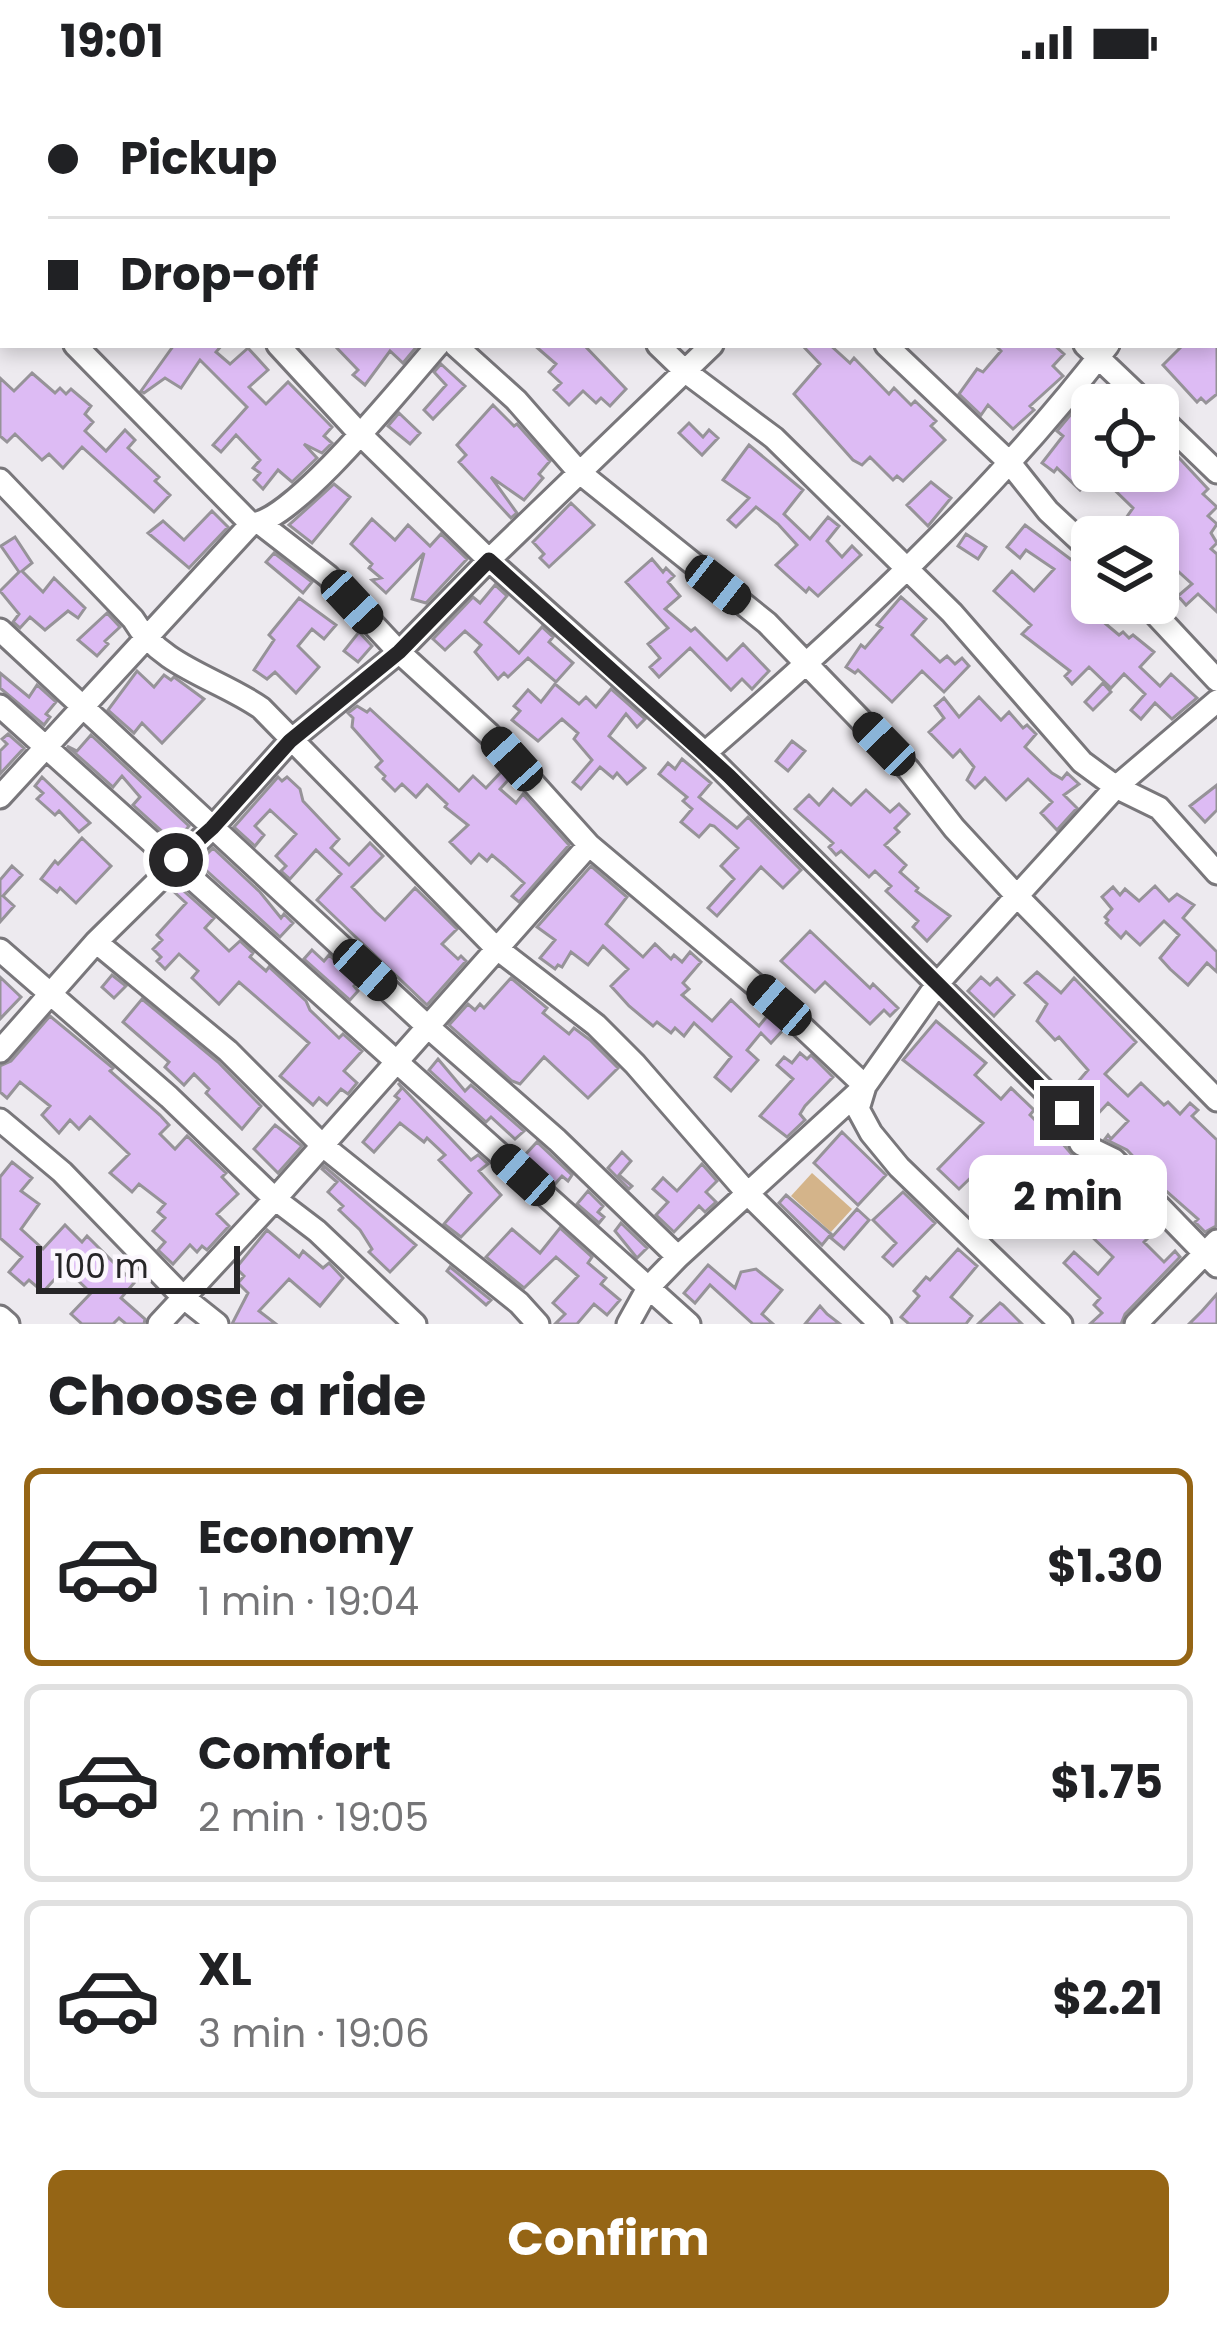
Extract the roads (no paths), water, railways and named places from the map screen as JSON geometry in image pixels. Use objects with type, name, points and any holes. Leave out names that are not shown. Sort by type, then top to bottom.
[{"type":"street","points":[[78,348],[256,524],[328,576],[399,652],[489,734],[589,844],[779,1005],[865,1086]]},
{"type":"street","points":[[281,348],[360,434],[489,560],[705,753],[938,983],[1067,1113],[1081,1144],[1114,1160],[1213,1254],[1136,1324]]},
{"type":"street","points":[[0,797],[256,524],[278,515],[360,434],[435,348]]},
{"type":"street","points":[[457,348],[515,400],[579,472],[767,623],[909,770],[1017,896],[1217,1100]]},
{"type":"street","points":[[661,348],[774,439],[976,638],[1082,762],[1117,788],[1159,808],[1217,873]]},
{"type":"street","points":[[0,1051],[96,942],[212,828],[290,741],[399,652],[709,348]]},
{"type":"street","points":[[889,348],[1009,462],[1071,532]]},
{"type":"street","points":[[705,753],[807,666],[1009,462],[1097,349],[1129,384]]},
{"type":"street","points":[[1179,435],[1217,472]]},
{"type":"street","points":[[0,480],[134,619],[145,640],[185,669],[233,688],[261,708],[495,947],[596,1025],[675,1106],[749,1195],[880,1324]]},
{"type":"street","points":[[1165,624],[1217,680]]},
{"type":"street","points":[[0,630],[427,1026],[556,1139],[678,1257]]},
{"type":"street","points":[[631,1323],[648,1288],[678,1257],[865,1086],[938,983],[1117,788],[1217,701]]},
{"type":"street","points":[[0,706],[689,1324]]},
{"type":"street","points":[[159,1324],[589,844]]},
{"type":"street","points":[[96,942],[228,1052],[322,1145],[519,1303],[538,1324]]},
{"type":"street","points":[[0,950],[170,1097],[415,1324]]},
{"type":"street","points":[[865,1086],[858,1109],[885,1150],[1061,1324]]},
{"type":"street","points":[[0,1120],[62,1172],[183,1297],[217,1324]]},
{"type":"street","points":[[0,1317],[8,1324]]}]
